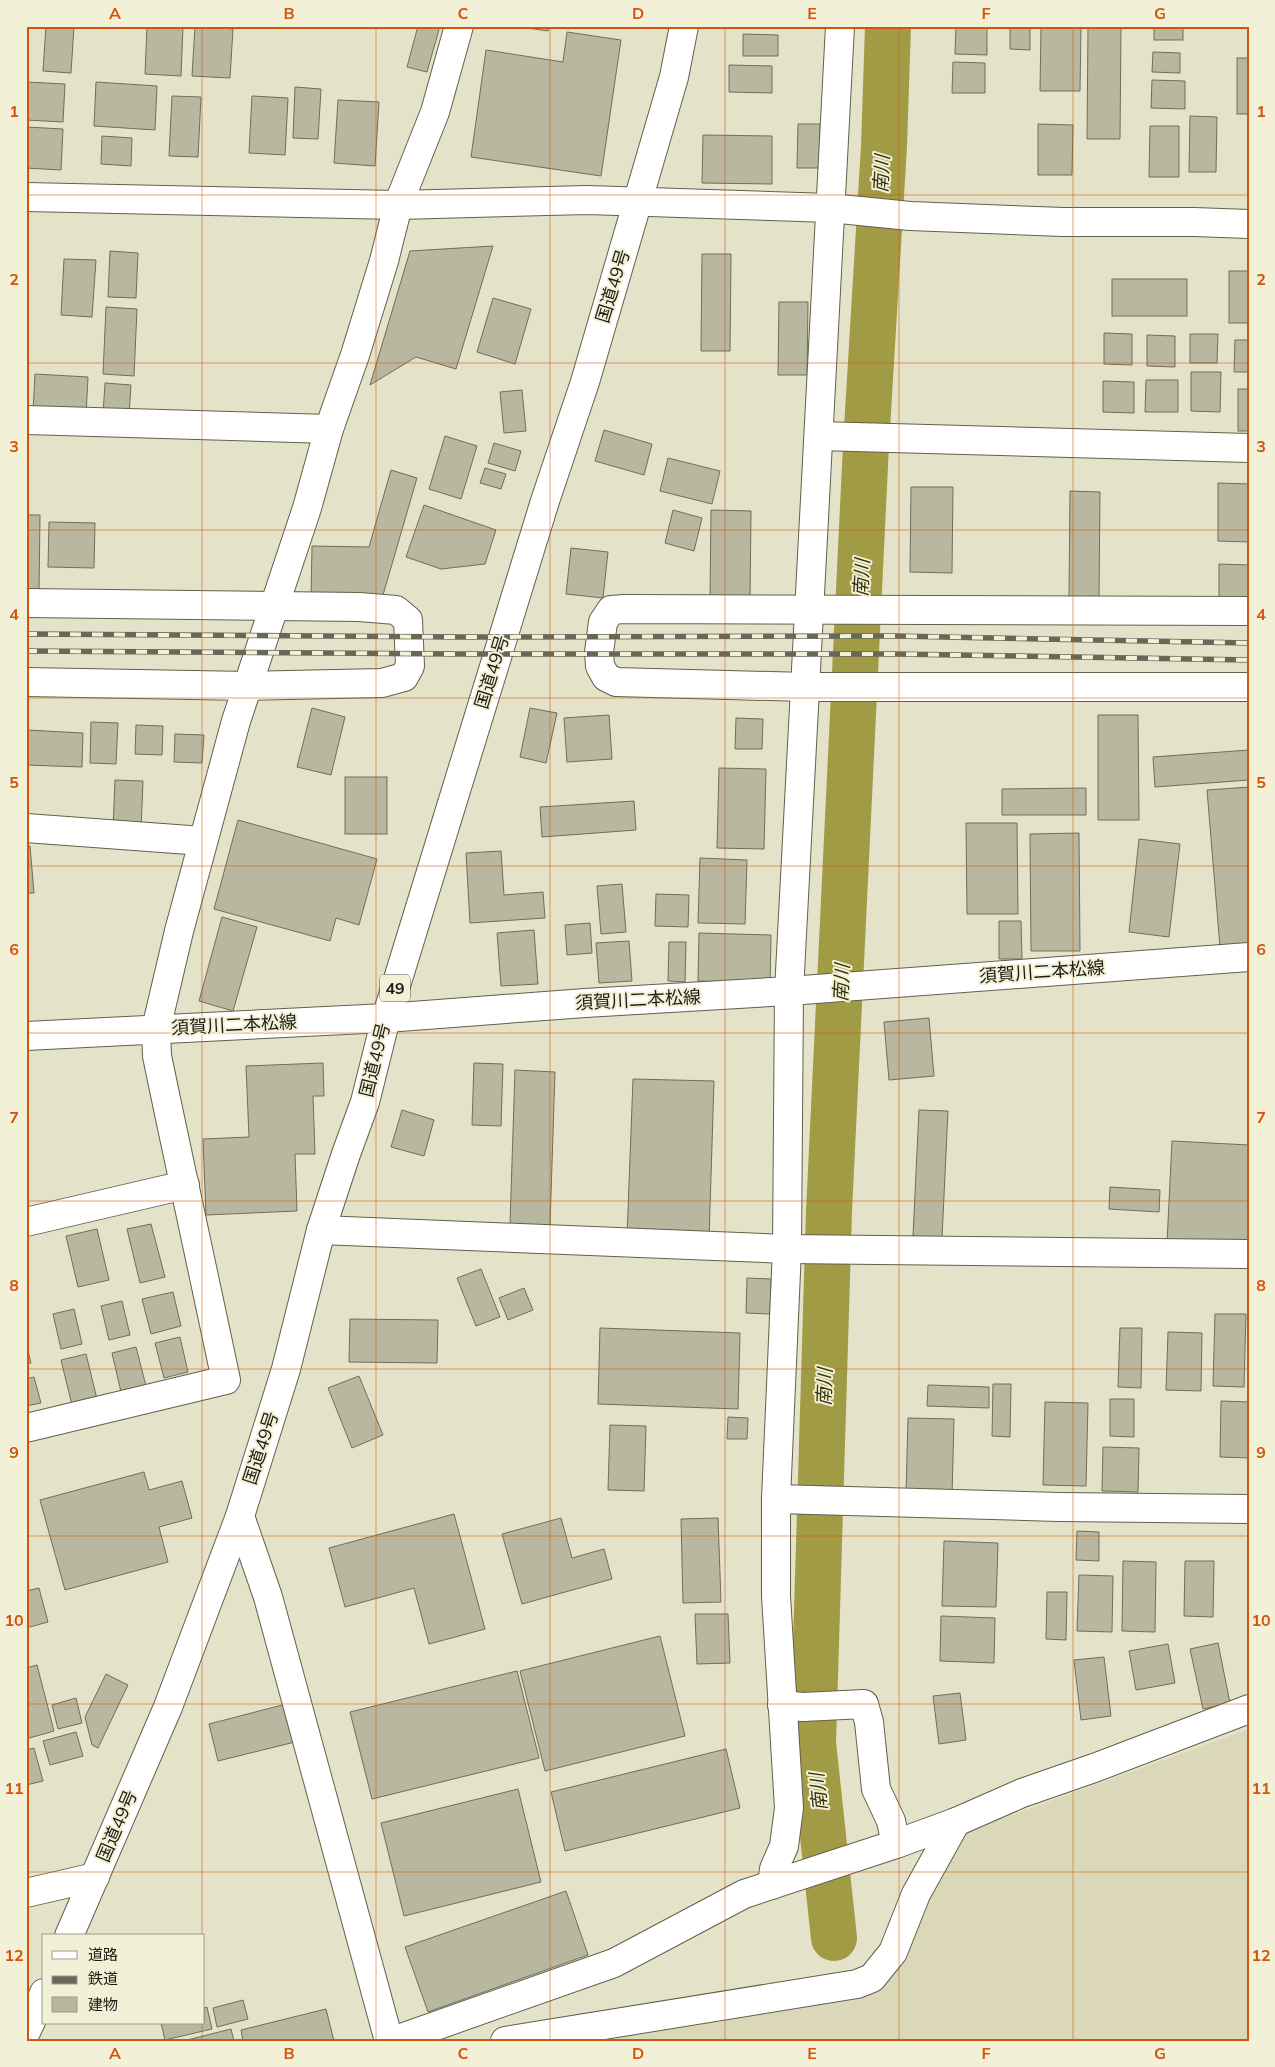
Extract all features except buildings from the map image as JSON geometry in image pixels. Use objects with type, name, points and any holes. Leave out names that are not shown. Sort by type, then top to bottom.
[{"type":"main road","points":[[26,1428],[226,1380],[158,1056],[156,1029],[203,841],[248,686],[307,508],[329,429],[356,355],[384,261],[398,205],[435,112],[459,26]]},
{"type":"main road","name":"国道49号","points":[[70,1934],[168,1707],[240,1516],[286,1369],[321,1230],[365,1102],[386,1018],[545,502],[585,382],[674,77],[684,26]]},
{"type":"main road","points":[[772,1885],[774,1869],[784,1846],[789,1808],[792,1706],[776,1596],[783,1499],[793,1249],[797,990],[836,208],[840,26]]},
{"type":"main road","points":[[26,197],[398,205],[587,200],[836,208],[910,216],[1063,222],[1249,224]]},
{"type":"main road","points":[[26,420],[329,429]]},
{"type":"main road","points":[[824,437],[1249,448]]},
{"type":"main road","points":[[26,603],[359,607],[396,610],[408,620],[410,666],[404,678],[382,683],[248,686],[26,682]]},
{"type":"main road","points":[[1249,611],[633,608],[611,610],[603,622],[599,652],[600,666],[606,677],[616,682],[812,687],[1249,687]]},
{"type":"main road","points":[[26,828],[203,841]]},
{"type":"main road","name":"須賀川二本松線","points":[[26,1036],[386,1018],[868,985],[1249,956]]},
{"type":"main road","points":[[26,1222],[185,1185]]},
{"type":"main road","points":[[321,1230],[793,1249],[1249,1254]]},
{"type":"main road","points":[[783,1499],[1249,1509]]},
{"type":"main road","points":[[240,1516],[268,1597],[389,2041]]},
{"type":"main road","points":[[792,1706],[864,1704],[869,1722],[876,1789],[891,1821],[896,1844]]},
{"type":"main road","points":[[393,2041],[614,1963],[744,1894],[896,1844],[956,1822],[1022,1793],[1094,1768],[1249,1709]]},
{"type":"main road","points":[[505,2041],[857,1984],[872,1978],[893,1952],[916,1894],[956,1822]]},
{"type":"main road","points":[[26,1893],[95,1877]]},
{"type":"main road","points":[[26,2032],[42,1997]]},
{"type":"shaded area","points":[[1249,1729],[1249,2041],[549,2041],[864,1998],[968,1831]]},
{"type":"waterway","name":"南川","points":[[834,1938],[813,1743],[829,1211],[866,445],[884,146],[888,26]]},
{"type":"railway","points":[[26,634],[459,637],[895,636],[1249,643]]},
{"type":"railway","points":[[26,651],[459,654],[895,654],[1249,660]]}]
